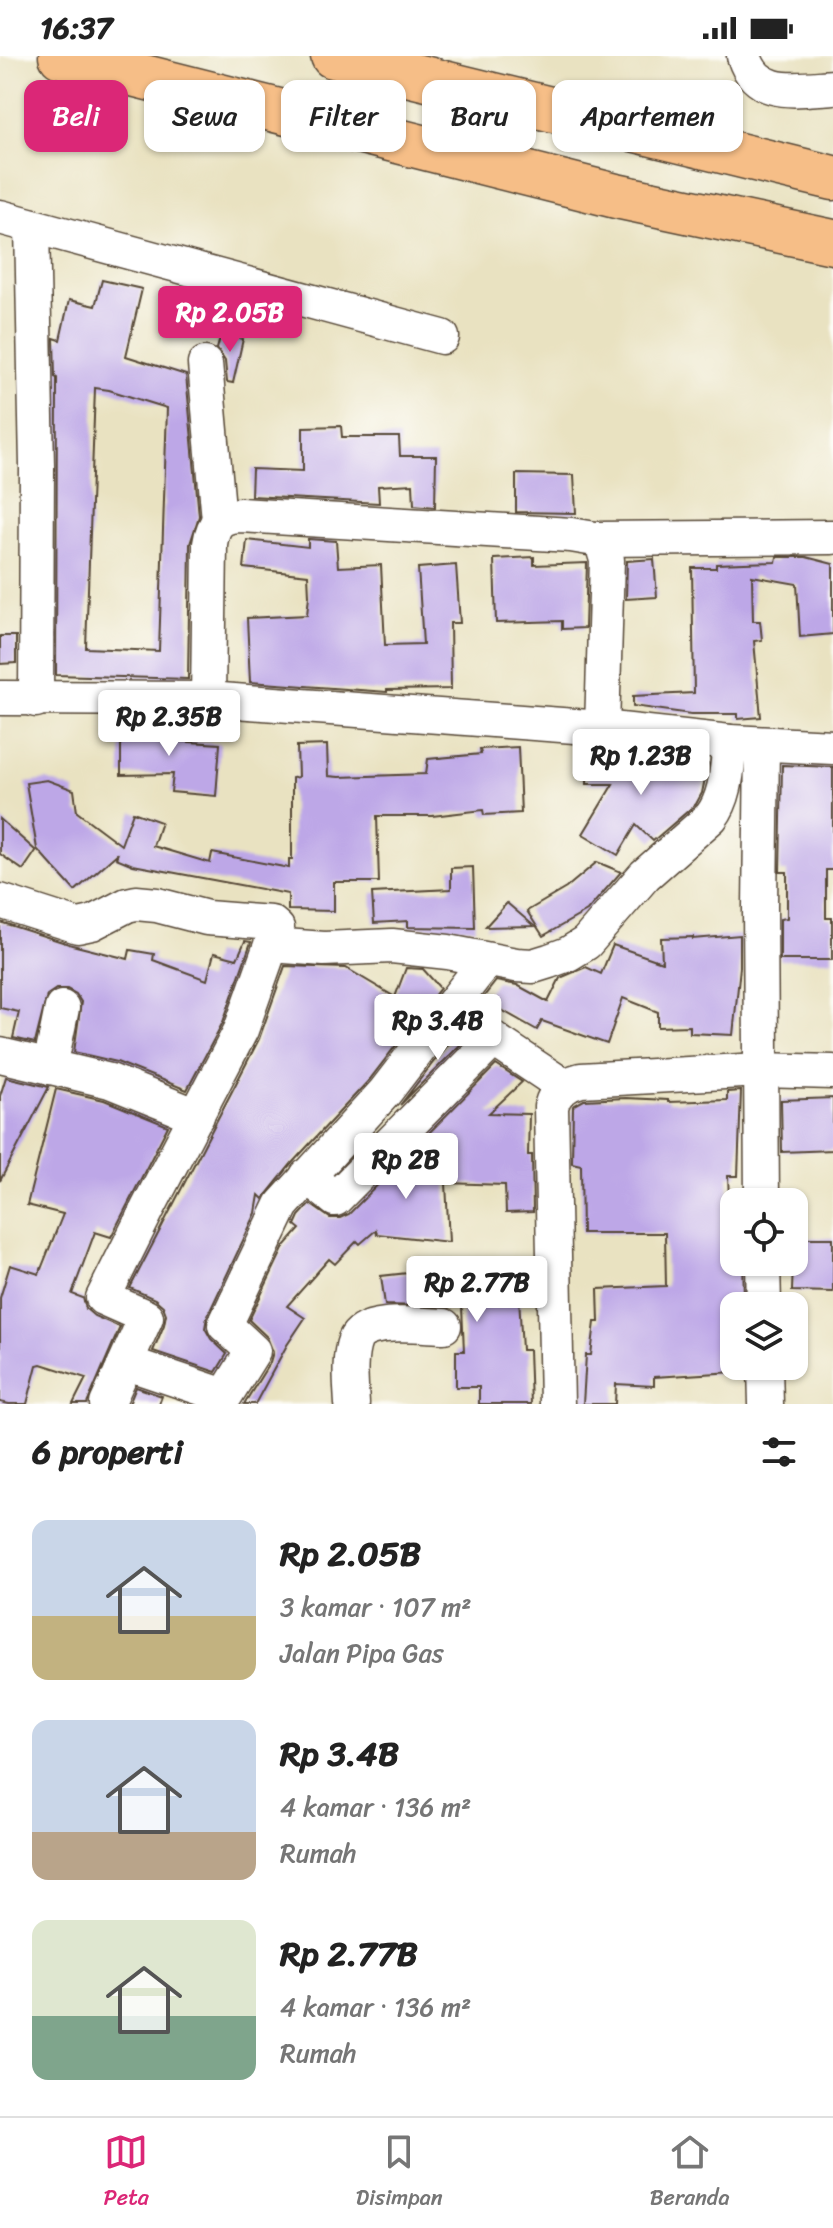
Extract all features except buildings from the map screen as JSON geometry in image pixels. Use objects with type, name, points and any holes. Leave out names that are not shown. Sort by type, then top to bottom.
[{"type":"highway","points":[[61,56],[616,196],[833,242]]},
{"type":"highway","points":[[333,56],[833,178]]},
{"type":"street","points":[[744,56],[756,79],[776,89],[833,87]]},
{"type":"street","points":[[36,700],[37,466],[16,222],[442,337]]},
{"type":"street","points":[[205,364],[219,520],[210,544],[208,699]]},
{"type":"street","points":[[219,520],[240,515],[597,539],[832,537]]},
{"type":"street","points":[[597,539],[603,544],[607,560],[602,728]]},
{"type":"street","points":[[0,698],[208,699],[602,728],[746,743],[833,747]]},
{"type":"street","points":[[272,945],[324,949],[392,946],[533,966],[568,954],[586,943],[636,884],[702,827],[718,808],[746,743]]},
{"type":"street","points":[[746,743],[762,1188]]},
{"type":"street","points":[[0,901],[78,926],[136,903],[207,918],[271,923],[277,928],[241,1030],[197,1116],[135,1203],[103,1298],[146,1317],[107,1404]]},
{"type":"street","points":[[127,1363],[225,1396],[253,1351],[225,1325],[282,1205],[385,1092],[486,961]]},
{"type":"street","points":[[50,1067],[62,1008]]},
{"type":"street","points":[[446,1011],[565,1087]]},
{"type":"street","points":[[307,1176],[335,1199],[494,1039]]},
{"type":"street","points":[[0,1055],[110,1081],[197,1116]]},
{"type":"street","points":[[557,1404],[551,1107],[556,1093],[581,1080],[760,1070],[833,1072]]},
{"type":"street","points":[[352,1404],[353,1344],[363,1329],[382,1325],[444,1326]]},
{"type":"street","points":[[765,1380],[766,1404]]}]
